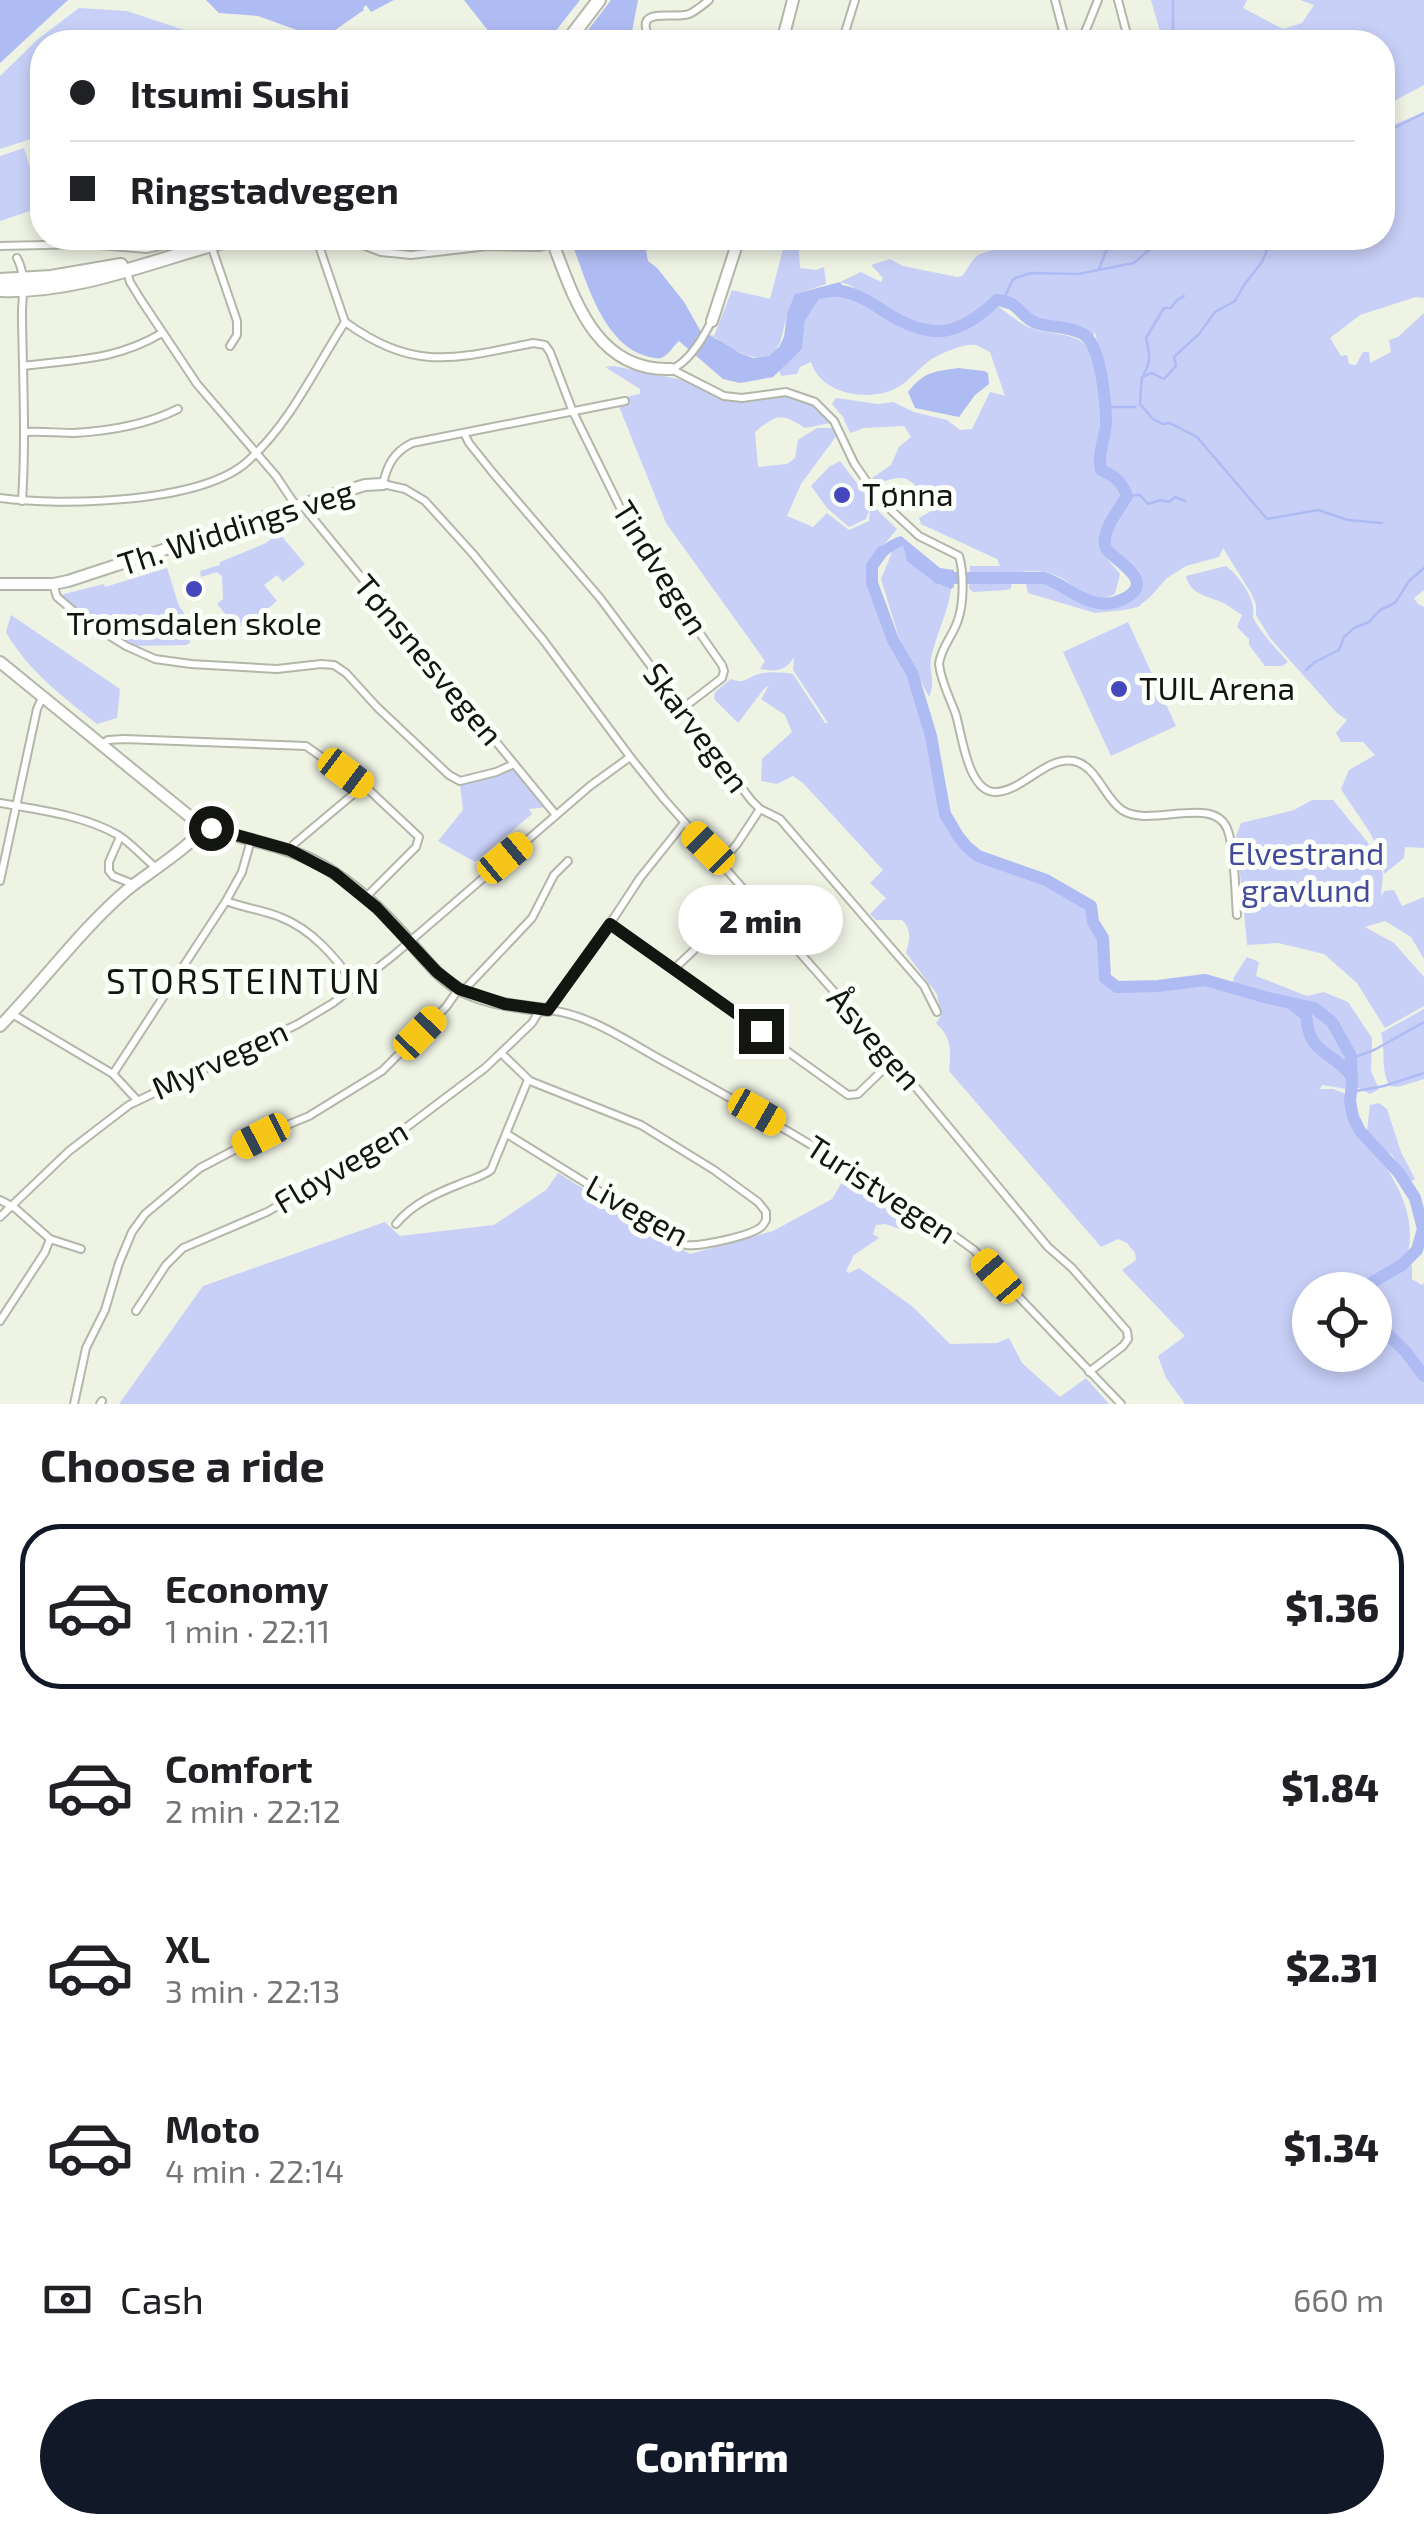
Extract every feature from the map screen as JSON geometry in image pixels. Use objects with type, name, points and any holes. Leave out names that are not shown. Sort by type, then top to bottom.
[{"type":"highway","points":[[576,30],[599,0]]},
{"type":"highway","points":[[13,285],[86,282],[128,273],[182,250]]},
{"type":"street","points":[[647,30],[653,16],[688,14],[709,0]]},
{"type":"street","points":[[785,30],[792,0]]},
{"type":"street","points":[[846,30],[855,0]]},
{"type":"street","points":[[1055,0],[1063,30]]},
{"type":"street","points":[[1086,30],[1098,0]]},
{"type":"street","points":[[1118,0],[1126,30]]},
{"type":"street","points":[[0,246],[30,246]]},
{"type":"street","points":[[16,246],[13,285],[21,312],[24,366],[22,501]]},
{"type":"street","points":[[209,250],[238,324],[230,346]]},
{"type":"street","points":[[320,250],[345,322],[418,357],[465,357],[542,343],[552,356],[572,412]]},
{"type":"street","points":[[376,250],[402,255],[454,250]]},
{"type":"street","points":[[556,250],[580,312],[600,338],[629,361],[671,369],[724,396],[742,398],[786,392],[815,402],[838,426],[860,474],[878,498],[919,536],[954,551],[960,558],[960,616],[939,664],[964,750],[982,786],[997,792],[1062,762],[1075,762],[1082,764],[1115,804],[1131,815],[1203,812],[1216,816],[1229,834],[1237,915]]},
{"type":"street","points":[[671,369],[681,365],[692,352],[712,320],[735,250]]},
{"type":"street","name":"Tønsnesvegen","points":[[128,273],[162,333],[200,387],[556,815]]},
{"type":"street","points":[[0,498],[93,502],[198,486],[228,474],[244,465],[292,411],[345,322]]},
{"type":"street","points":[[24,366],[107,356],[162,333]]},
{"type":"street","name":"Th. Widdings veg","points":[[0,584],[53,584],[78,578],[298,505],[383,484],[396,453],[426,439],[626,401]]},
{"type":"street","points":[[25,432],[100,430],[144,422],[178,409]]},
{"type":"street","name":"Tindvegen","points":[[572,412],[634,538],[724,671],[722,678],[683,708]]},
{"type":"street","name":"Skarvegen","points":[[464,433],[590,586],[749,797],[760,809],[780,819],[924,986],[937,1012]]},
{"type":"street","name":"Åsvegen","points":[[383,484],[405,489],[428,504],[510,598],[684,823],[893,1060],[1048,1247],[1072,1268],[1128,1332],[1123,1346],[1090,1372]]},
{"type":"street","points":[[53,584],[57,597],[98,630],[159,660],[277,669],[334,665],[346,672],[377,707],[456,780],[469,781],[514,764]]},
{"type":"street","name":"Turistvegen","points":[[0,662],[190,818],[290,850],[334,873],[410,941],[437,972],[461,990],[505,1004],[586,1020],[825,1152],[941,1226],[974,1250],[1122,1404]]},
{"type":"street","points":[[0,881],[36,708],[42,698]]},
{"type":"street","points":[[100,744],[124,738],[302,746],[326,758],[419,838],[412,852],[365,898]]},
{"type":"street","name":"Myrvegen","points":[[0,1217],[81,1141],[137,1100],[326,1008],[590,786],[630,757]]},
{"type":"street","points":[[290,850],[363,786]]},
{"type":"street","points":[[0,803],[70,817],[120,837],[154,867]]},
{"type":"street","points":[[721,862],[760,809]]},
{"type":"street","name":"Fløyvegen","points":[[136,1311],[166,1265],[183,1248],[268,1212],[374,1151],[502,1054],[544,1009],[684,823]]},
{"type":"street","points":[[0,1026],[102,913],[154,867],[196,839],[204,825]]},
{"type":"street","points":[[120,837],[108,872],[134,884]]},
{"type":"street","points":[[113,1074],[226,901],[242,872],[251,839]]},
{"type":"street","points":[[74,1404],[86,1348],[132,1232],[145,1214],[200,1168],[310,1116],[382,1071],[532,918],[554,875],[568,861]]},
{"type":"street","points":[[674,969],[743,888]]},
{"type":"street","points":[[226,901],[294,924],[326,949],[356,986]]},
{"type":"street","points":[[610,924],[850,1096],[859,1093],[893,1060]]},
{"type":"street","points":[[12,1014],[113,1074],[137,1100]]},
{"type":"street","points":[[396,1224],[423,1202],[489,1172],[494,1165],[528,1080],[502,1054]]},
{"type":"street","name":"Livegen","points":[[507,1134],[678,1242],[706,1245],[758,1229],[764,1223],[766,1213],[742,1189],[648,1129],[528,1080]]},
{"type":"street","points":[[0,1200],[50,1238],[81,1249]]},
{"type":"street","points":[[0,1321],[48,1248],[50,1238]]},
{"type":"green space","points":[[1151,0],[1247,0],[1243,8],[1283,29],[1302,23],[1314,5],[1300,0],[1424,0],[1424,85],[1395,101],[1395,30],[1160,30]]},
{"type":"green space","points":[[79,8],[127,11],[184,30],[50,30]]},
{"type":"green space","points":[[30,47],[30,139],[0,149],[0,76]]},
{"type":"green space","points":[[1424,112],[1424,298],[1416,297],[1360,315],[1330,338],[1341,356],[1347,355],[1349,364],[1356,365],[1363,352],[1369,352],[1370,363],[1391,352],[1389,340],[1398,337],[1424,313],[1424,590],[1414,598],[1424,607],[1424,848],[1405,847],[1404,858],[1384,874],[1374,840],[1341,789],[1349,770],[1375,755],[1363,742],[1341,742],[1336,733],[1347,720],[1270,638],[1256,615],[1251,593],[1223,548],[1219,557],[1186,566],[1167,578],[1138,607],[1124,610],[1095,613],[1028,593],[1025,580],[1052,585],[1084,605],[1119,605],[1141,590],[1139,571],[1117,552],[1104,555],[1120,574],[1115,594],[1105,598],[1089,597],[1055,575],[1034,571],[1013,573],[1011,588],[1007,590],[973,592],[969,588],[970,566],[1000,566],[997,559],[921,524],[919,518],[942,505],[947,493],[929,502],[908,479],[877,484],[872,478],[891,465],[899,447],[911,437],[904,426],[864,428],[850,433],[832,404],[836,398],[878,404],[893,402],[947,420],[960,430],[972,429],[990,392],[1005,396],[990,352],[975,345],[952,349],[930,360],[900,386],[876,394],[836,389],[825,382],[811,362],[800,367],[797,374],[781,376],[779,370],[802,349],[805,321],[819,299],[849,295],[910,328],[939,334],[969,325],[999,307],[1029,327],[1074,338],[1087,347],[1099,388],[1098,445],[1108,445],[1111,412],[1095,332],[1091,339],[1037,322],[996,299],[965,323],[933,330],[890,314],[852,286],[840,282],[861,272],[881,282],[883,278],[871,265],[890,259],[903,266],[962,276],[975,258],[995,250],[1395,250],[1395,124]]},
{"type":"green space","points":[[24,148],[30,168],[30,211],[0,221],[0,156]]},
{"type":"green space","points":[[637,250],[646,250],[648,262],[684,302],[701,332],[714,336],[732,290],[770,299],[783,250],[799,250],[800,268],[824,267],[826,284],[796,294],[778,347],[768,356],[760,357],[745,355],[714,337],[705,347],[602,278]]},
{"type":"green space","points":[[605,367],[683,380],[727,401],[777,395],[795,397],[812,404],[830,423],[805,428],[784,417],[769,422],[755,432],[758,467],[787,464],[795,458],[798,440],[817,428],[840,431],[801,484],[787,516],[813,527],[827,513],[849,530],[869,521],[874,507],[897,529],[868,564],[866,581],[888,642],[906,673],[919,708],[946,814],[967,848],[978,857],[1047,881],[1092,907],[1093,923],[1103,939],[1106,979],[1118,988],[1206,981],[1232,988],[1247,957],[1259,962],[1256,976],[1307,996],[1324,992],[1348,1002],[1372,1038],[1371,1071],[1379,1089],[1370,1094],[1353,1085],[1346,1089],[1323,1085],[1319,1089],[1349,1095],[1358,1127],[1393,1178],[1407,1211],[1409,1247],[1404,1265],[1412,1265],[1412,1279],[1424,1283],[1424,1404],[1185,1404],[1166,1378],[1158,1356],[1185,1336],[1122,1270],[1136,1260],[1135,1253],[1118,1239],[1101,1247],[949,1071],[949,1045],[936,1023],[941,1016],[937,994],[906,953],[907,928],[902,920],[876,920],[870,914],[886,898],[870,883],[883,870],[803,783],[793,776],[777,784],[761,781],[762,759],[792,732],[785,715],[761,699],[769,685],[738,723],[714,699],[715,692],[731,679],[742,681],[770,672],[793,674],[828,723],[793,670],[794,657],[780,669],[760,669],[765,661],[666,523],[616,399],[640,394],[640,389]]},
{"type":"green space","name":"Tønna","points":[[840,461],[872,503],[866,519],[849,527],[827,508],[811,486]]},
{"type":"green space","points":[[279,533],[305,564],[283,582],[277,575],[264,585],[277,601],[238,629],[217,604],[223,599],[222,576],[217,572],[201,577],[200,571],[266,543]]},
{"type":"green space","points":[[903,546],[936,583],[951,589],[931,658],[929,697],[899,638],[881,579],[893,550]]},
{"type":"green space","points":[[1226,566],[1246,590],[1256,623],[1288,662],[1282,666],[1265,666],[1237,627],[1242,615],[1198,593],[1186,576]]},
{"type":"green space","points":[[167,568],[179,606],[187,617],[190,643],[186,645],[132,646],[90,621],[60,595],[104,584],[105,587]]},
{"type":"green space","points":[[11,615],[120,689],[117,718],[97,724],[47,682],[6,632]]},
{"type":"green space","name":"TUIL Arena","points":[[1128,622],[1176,726],[1111,756],[1063,652]]},
{"type":"green space","points":[[513,767],[547,807],[529,809],[532,814],[475,862],[438,841],[463,810],[460,784]]},
{"type":"green space","name":"Elvestrand gravlund","points":[[1312,800],[1333,800],[1374,850],[1383,874],[1381,897],[1384,891],[1394,890],[1402,906],[1424,897],[1424,959],[1411,937],[1385,921],[1365,927],[1394,943],[1424,977],[1424,1006],[1385,1028],[1357,983],[1324,954],[1278,943],[1247,945],[1244,911],[1248,909],[1246,894],[1242,893],[1236,836],[1241,823],[1294,810]]},
{"type":"green space","points":[[1424,1009],[1424,1079],[1390,1086],[1381,1033]]},
{"type":"green space","points":[[1379,1103],[1387,1109],[1415,1179],[1410,1182],[1392,1155],[1377,1145],[1367,1131],[1370,1105]]},
{"type":"green space","points":[[849,1170],[908,1221],[903,1230],[876,1225],[873,1234],[879,1238],[854,1255],[846,1271],[859,1268],[913,1307],[950,1344],[997,1343],[1009,1338],[1022,1363],[1060,1397],[1086,1378],[1109,1404],[119,1404],[203,1286],[385,1222],[400,1236],[494,1225],[546,1190],[558,1173],[690,1254],[773,1231],[832,1199]]},
{"type":"shaded area","points":[[0,0],[68,0],[36,30],[30,30],[30,35],[0,63]]},
{"type":"shaded area","points":[[206,0],[394,0],[371,12],[366,5],[335,30],[297,30],[258,16],[219,13]]},
{"type":"shaded area","points":[[464,0],[580,0],[556,30],[488,30]]},
{"type":"shaded area","points":[[611,0],[638,0],[632,30],[588,30]]},
{"type":"shaded area","points":[[574,250],[646,250],[648,261],[684,302],[701,332],[753,358],[769,356],[779,347],[795,294],[840,282],[849,295],[819,299],[805,321],[802,349],[773,377],[740,383],[723,379],[679,341],[660,358],[630,349],[606,323]]},
{"type":"shaded area","points":[[958,368],[988,373],[989,384],[959,417],[915,408],[908,392],[919,380]]},
{"type":"shaded area","points":[[901,536],[940,568],[954,570],[954,587],[936,583],[907,561],[903,546],[882,560],[872,583],[877,554],[886,543]]},
{"type":"waterway","points":[[1173,0],[1173,30]]},
{"type":"waterway","points":[[1395,128],[1424,113]]},
{"type":"waterway","points":[[1099,269],[1107,250]]},
{"type":"waterway","points":[[1003,301],[1015,278],[1031,273],[1078,274],[1134,263],[1149,250]]},
{"type":"waterway","points":[[1140,402],[1142,377],[1152,373],[1164,379],[1176,366],[1174,357],[1215,312],[1235,301],[1267,250]]},
{"type":"waterway","points":[[835,290],[855,295],[901,321],[930,331],[957,328],[1000,300],[1012,304],[1036,323],[1083,334],[1094,349],[1106,414],[1101,470],[1117,480],[1127,496],[1109,526],[1105,546],[1136,579],[1131,595],[1102,603],[1086,600],[1044,578],[938,578]]},
{"type":"waterway","points":[[1144,374],[1149,360],[1146,338],[1164,308],[1171,308],[1184,296]]},
{"type":"waterway","points":[[1105,404],[1135,407]]},
{"type":"waterway","points":[[1140,404],[1153,419],[1197,437],[1267,519],[1318,510],[1348,520],[1382,523]]},
{"type":"waterway","points":[[1127,496],[1140,495],[1148,504],[1169,502],[1175,497],[1185,501]]},
{"type":"waterway","points":[[882,552],[872,566],[872,583],[893,640],[912,673],[931,736],[945,814],[958,836],[978,856],[1046,880],[1091,906],[1093,922],[1103,938],[1105,978],[1117,987],[1205,980],[1314,1008],[1332,1022],[1351,1056],[1353,1117],[1415,1198],[1423,1229],[1417,1250],[1390,1272]]},
{"type":"waterway","points":[[1306,670],[1339,650],[1344,637],[1354,628],[1395,603],[1409,581],[1424,568]]},
{"type":"waterway","points":[[1293,1005],[1306,1015],[1317,1046],[1352,1077]]},
{"type":"waterway","points":[[1351,1059],[1424,1022]]},
{"type":"waterway","points":[[1351,1092],[1424,1073]]},
{"type":"waterway","points":[[1392,1338],[1424,1376]]},
{"type":"place","name":"Tønna","points":[[842,495]]},
{"type":"place","name":"Tromsdalen skole","points":[[194,589]]},
{"type":"place","name":"TUIL Arena","points":[[1119,689]]},
{"type":"district","name":"STORSTEINTUN","points":[[244,982]]},
{"type":"route","points":[[211,828],[290,850],[334,873],[382,913],[437,972],[466,992],[505,1004],[548,1010],[610,924],[761,1031]]}]
